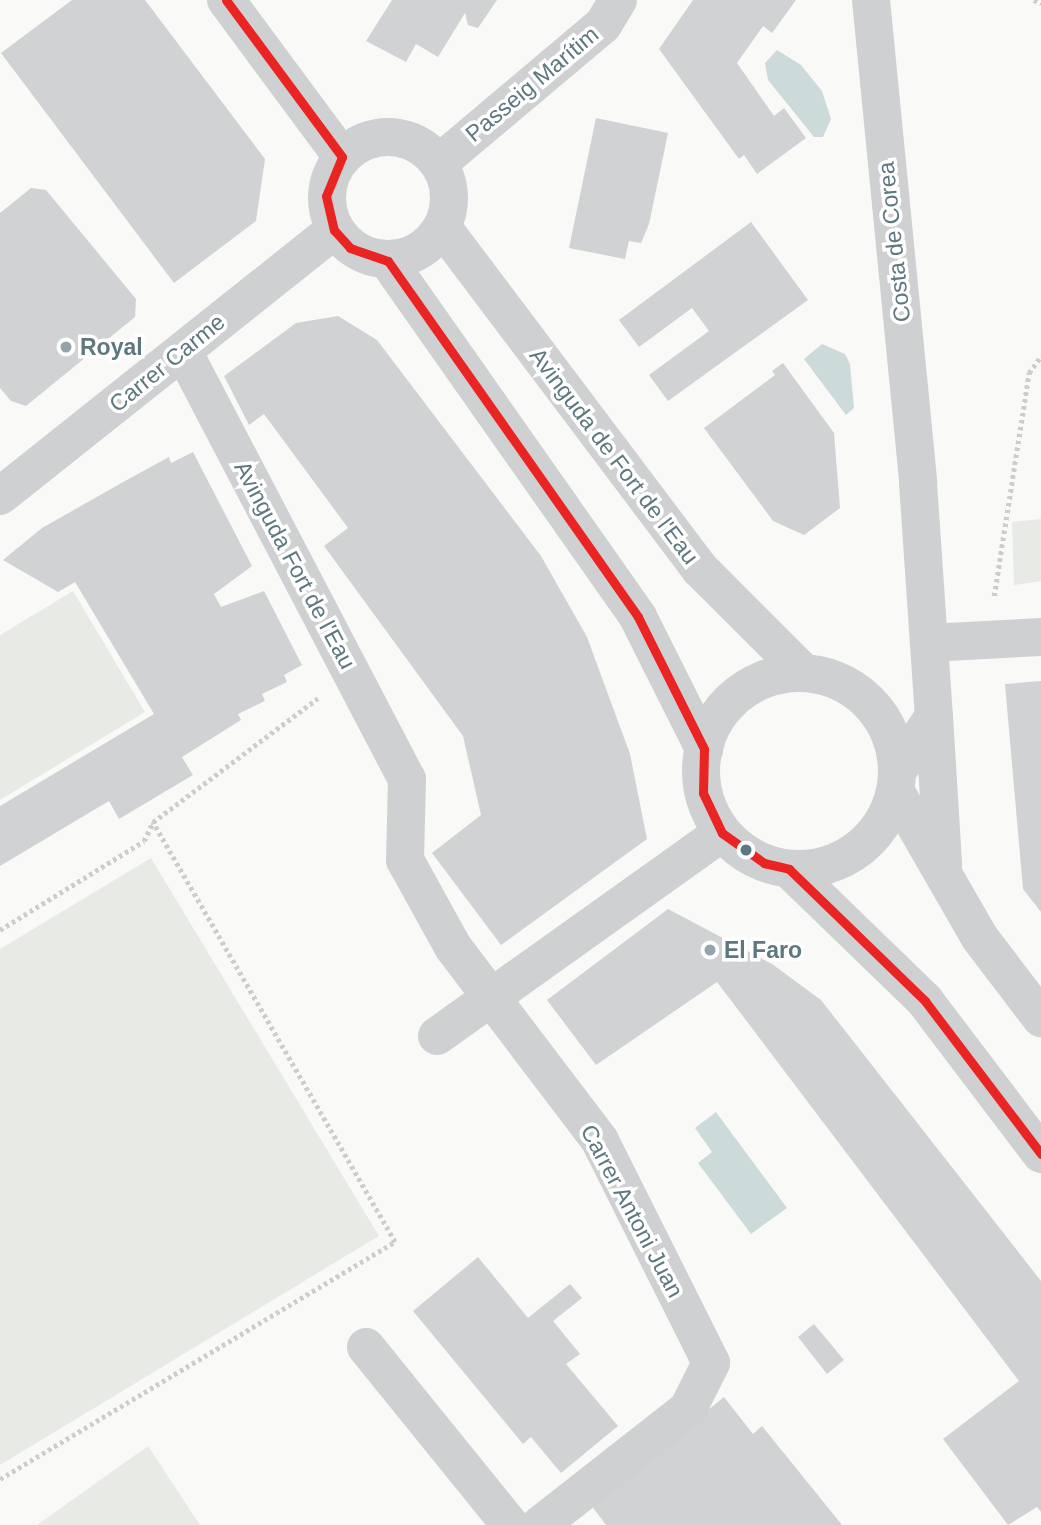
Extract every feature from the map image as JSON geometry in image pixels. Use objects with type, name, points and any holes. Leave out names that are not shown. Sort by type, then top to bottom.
[{"type":"street","points":[[226,0],[342,157]]},
{"type":"street","name":"Passeig Marítim","points":[[439,163],[603,25],[618,0]]},
{"type":"street","name":"Costa de Corea","points":[[871,0],[918,483],[929,643]]},
{"type":"street","points":[[397,137],[419,145],[439,163],[450,205],[443,228],[418,253],[388,261],[350,248],[334,230],[326,196],[342,157],[367,141],[397,137]]},
{"type":"street","name":"Avinguda de Fort de l'Eau","points":[[443,228],[700,569],[801,670]]},
{"type":"street","name":"Carrer Carme","points":[[0,496],[334,230]]},
{"type":"street","points":[[388,261],[638,617],[704,749],[704,793],[722,833],[741,851],[789,869],[925,1001],[1041,1154]]},
{"type":"street","name":"Avinguda Fort de l'Eau","points":[[183,351],[407,779],[405,860],[453,947],[494,1000]]},
{"type":"street","points":[[943,874],[929,643],[1041,637]]},
{"type":"street","points":[[704,749],[731,700],[755,684],[801,670],[844,683],[872,704],[892,735],[897,781],[943,874],[980,938],[1041,1018]]},
{"type":"street","points":[[789,869],[824,867],[857,851],[882,825],[897,781],[934,716]]},
{"type":"street","points":[[437,1036],[494,1000],[722,833]]},
{"type":"street","name":"Carrer Antoni Juan","points":[[494,1000],[600,1141],[712,1363],[688,1409],[540,1525]]},
{"type":"street","points":[[366,1347],[510,1525]]},
{"type":"path","points":[[1034,0],[1041,3]]},
{"type":"path","points":[[987,639],[1029,373],[1041,356]]},
{"type":"path","points":[[0,930],[144,842],[153,822],[318,697]]},
{"type":"path","points":[[0,1479],[395,1242],[153,822]]},
{"type":"shaded area","points":[[777,50],[801,65],[822,91],[831,119],[823,137],[814,137],[768,80],[765,63]]},
{"type":"shaded area","points":[[822,344],[845,354],[850,364],[854,408],[846,415],[804,359]]},
{"type":"shaded area","points":[[1041,519],[1041,581],[1014,585],[1012,522]]},
{"type":"shaded area","points":[[73,591],[145,712],[0,800],[0,635]]},
{"type":"shaded area","points":[[151,858],[379,1236],[0,1465],[0,949]]},
{"type":"shaded area","points":[[716,1112],[787,1208],[751,1234],[698,1163],[712,1152],[695,1128]]},
{"type":"shaded area","points":[[148,1446],[200,1525],[37,1525]]},
{"type":"building","points":[[72,0],[145,0],[265,159],[256,221],[174,283],[1,53]]},
{"type":"building","points":[[392,0],[497,0],[478,28],[468,25],[465,13],[438,57],[416,44],[406,62],[366,41]]},
{"type":"building","points":[[693,0],[796,0],[772,33],[763,26],[737,63],[774,116],[784,108],[806,138],[757,174],[744,155],[739,159],[659,49]]},
{"type":"building","points":[[596,118],[668,133],[649,224],[641,243],[629,241],[625,259],[569,248]]},
{"type":"building","points":[[31,188],[46,190],[136,299],[135,317],[26,406],[11,401],[0,388],[0,213]]},
{"type":"building","points":[[751,222],[808,300],[668,401],[649,375],[709,331],[692,308],[639,347],[619,320]]},
{"type":"building","points":[[338,316],[377,340],[541,556],[587,637],[630,754],[647,839],[501,945],[432,853],[481,815],[463,736],[324,546],[348,528],[264,414],[249,425],[224,376],[296,323]]},
{"type":"building","points":[[783,363],[834,433],[840,508],[804,535],[773,521],[704,428],[775,375],[772,371]]},
{"type":"building","points":[[193,452],[252,566],[214,594],[221,607],[264,591],[302,665],[284,675],[287,682],[262,694],[265,701],[238,714],[241,720],[182,757],[193,775],[119,819],[109,801],[0,866],[0,806],[154,714],[75,582],[58,592],[3,560],[42,528],[169,457],[171,463]]},
{"type":"building","points":[[1041,681],[1041,912],[1023,889],[1005,684]]},
{"type":"building","points":[[668,909],[772,964],[821,1000],[1041,1281],[1041,1512],[1037,1507],[1008,1525],[943,1439],[1019,1381],[717,982],[596,1065],[547,1000]]},
{"type":"building","points":[[478,1257],[528,1318],[570,1284],[582,1298],[553,1321],[580,1354],[566,1364],[618,1426],[561,1473],[531,1437],[523,1444],[413,1311]]},
{"type":"building","points":[[814,1324],[844,1360],[827,1374],[798,1337]]},
{"type":"building","points":[[724,1397],[753,1434],[762,1426],[842,1525],[606,1525],[591,1505]]},
{"type":"transit line","points":[[226,0],[342,157],[326,196],[334,230],[350,248],[388,261],[638,617],[704,749],[703,793],[722,833],[764,863],[789,869],[925,1001],[1041,1154]]},
{"type":"place","name":"Royal","points":[[66,347]]},
{"type":"place","name":"El Faro","points":[[710,950]]}]
